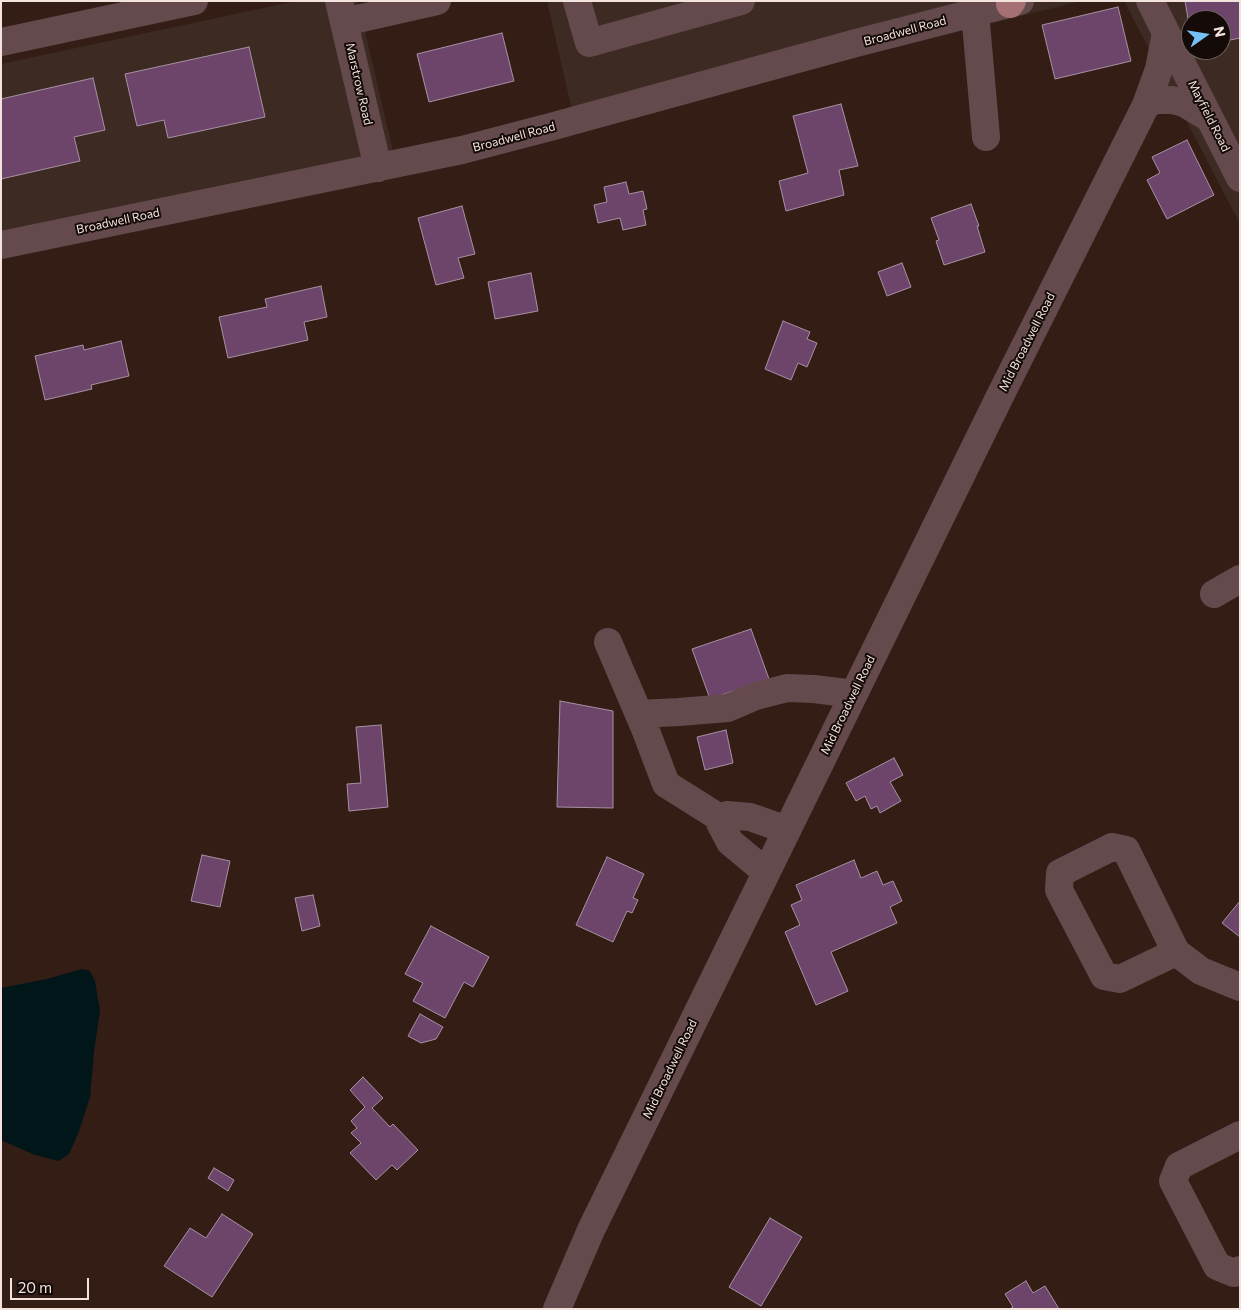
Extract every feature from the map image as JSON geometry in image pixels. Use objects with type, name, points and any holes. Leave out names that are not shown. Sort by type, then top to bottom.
[{"type":"street","points":[[1,42],[194,1]]},
{"type":"street","points":[[342,12],[437,1]]},
{"type":"street","points":[[577,1],[588,44],[741,1]]},
{"type":"street","name":"Mayfield Road","points":[[1150,1],[1240,178]]},
{"type":"street","name":"Broadwell Road","points":[[1,245],[462,150],[847,46],[974,7],[1014,2]]},
{"type":"street","points":[[974,7],[986,137]]},
{"type":"street","name":"Marstrow Road","points":[[342,12],[378,168]]},
{"type":"street","name":"Mid Broadwell Road","points":[[557,1309],[591,1230],[766,872],[1000,396],[1146,105],[1159,69],[1166,33]]},
{"type":"street","points":[[1146,105],[1156,100],[1172,100],[1184,103],[1209,118]]},
{"type":"street","points":[[1214,594],[1240,579]]},
{"type":"street","points":[[608,642],[666,784],[720,818]]},
{"type":"street","points":[[639,714],[728,708],[756,696],[787,688],[854,694]]},
{"type":"street","points":[[720,818],[727,815],[750,817],[787,830]]},
{"type":"street","points":[[720,818],[720,823],[730,842],[766,872]]},
{"type":"street","points":[[1176,952],[1120,979],[1104,976],[1059,890],[1060,873],[1112,847],[1126,850],[1176,952],[1201,971],[1240,988]]},
{"type":"street","points":[[1240,1135],[1179,1166],[1173,1182],[1217,1266],[1234,1273],[1240,1270]]},
{"type":"shaded area","points":[[296,1],[358,1],[396,164],[1,243],[1,64]]},
{"type":"shaded area","points":[[547,1],[1081,1],[576,128]]},
{"type":"shaded area","points":[[1124,1],[1240,1],[1240,224]]},
{"type":"shaded area","points":[[82,969],[90,971],[95,981],[100,1011],[90,1097],[78,1134],[69,1154],[59,1161],[35,1155],[1,1140],[1,988],[47,979]]},
{"type":"building","points":[[1185,1],[1240,1],[1240,38],[1231,40],[1231,10],[1187,10]]},
{"type":"building","points":[[1118,7],[1131,61],[1055,79],[1042,25]]},
{"type":"building","points":[[502,33],[514,81],[429,102],[417,54]]},
{"type":"building","points":[[249,47],[265,117],[168,138],[164,120],[137,126],[125,74]]},
{"type":"building","points":[[93,78],[105,130],[74,137],[80,161],[1,179],[1,99]]},
{"type":"building","points":[[841,104],[858,166],[839,170],[844,195],[786,211],[779,181],[808,173],[793,116]]},
{"type":"building","points":[[1187,140],[1214,195],[1167,219],[1147,180],[1160,173],[1152,157]]},
{"type":"building","points":[[626,182],[629,194],[643,191],[647,209],[643,210],[646,225],[623,230],[620,218],[598,223],[594,205],[607,202],[604,187]]},
{"type":"building","points":[[971,204],[979,226],[977,226],[985,252],[944,265],[936,241],[939,240],[931,218]]},
{"type":"building","points":[[462,206],[475,254],[458,258],[464,278],[436,285],[418,218]]},
{"type":"building","points":[[902,263],[911,287],[887,296],[878,272]]},
{"type":"building","points":[[531,273],[538,311],[495,319],[488,282]]},
{"type":"building","points":[[321,286],[327,317],[304,322],[308,340],[228,358],[219,317],[267,307],[265,299]]},
{"type":"building","points":[[783,321],[810,332],[807,339],[817,343],[807,367],[798,363],[791,380],[765,369]]},
{"type":"building","points":[[121,341],[129,376],[91,385],[92,389],[45,400],[35,356],[83,345],[84,350]]},
{"type":"building","points":[[751,629],[769,679],[710,699],[692,649]]},
{"type":"building","points":[[560,701],[613,711],[613,808],[557,807]]},
{"type":"building","points":[[381,725],[388,807],[349,811],[347,784],[361,783],[356,727]]},
{"type":"building","points":[[726,730],[733,763],[705,770],[697,737]]},
{"type":"building","points":[[894,758],[903,775],[890,782],[901,801],[880,813],[877,806],[871,809],[865,796],[856,801],[846,783]]},
{"type":"building","points":[[202,855],[230,861],[220,907],[191,901]]},
{"type":"building","points":[[607,857],[644,874],[633,898],[638,900],[632,913],[627,911],[613,942],[576,925]]},
{"type":"building","points":[[854,860],[861,878],[877,871],[883,885],[893,881],[902,901],[890,907],[897,923],[831,952],[848,991],[816,1005],[785,932],[800,925],[791,905],[802,900],[796,885]]},
{"type":"building","points":[[313,895],[320,926],[302,931],[295,898]]},
{"type":"building","points":[[1240,901],[1240,937],[1222,923]]},
{"type":"building","points":[[431,926],[489,957],[473,987],[464,982],[445,1018],[413,1001],[423,983],[405,974]]},
{"type":"building","points":[[420,1014],[443,1027],[436,1039],[421,1043],[408,1036]]},
{"type":"building","points":[[363,1077],[383,1098],[372,1108],[390,1127],[393,1124],[418,1150],[397,1170],[392,1165],[376,1180],[350,1153],[361,1143],[351,1133],[357,1128],[351,1121],[365,1107],[350,1090]]},
{"type":"building","points":[[214,1168],[234,1180],[228,1191],[208,1178]]},
{"type":"building","points":[[222,1214],[253,1234],[212,1297],[164,1266],[190,1228],[206,1238]]},
{"type":"building","points":[[770,1218],[802,1237],[761,1306],[729,1287]]},
{"type":"building","points":[[1026,1281],[1033,1293],[1045,1286],[1059,1309],[1010,1309],[1013,1307],[1005,1294]]}]
